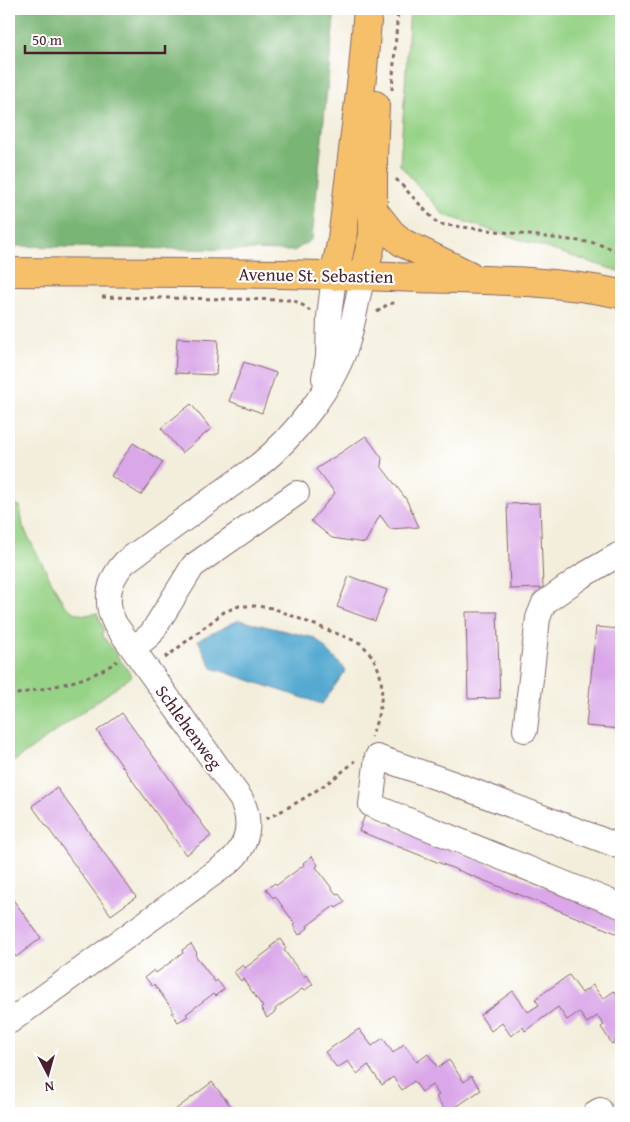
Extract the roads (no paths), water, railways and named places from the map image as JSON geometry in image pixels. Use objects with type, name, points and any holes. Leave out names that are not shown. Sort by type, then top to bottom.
[{"type":"main road","points":[[334,276],[342,238],[363,69],[368,9]]},
{"type":"main road","points":[[363,276],[373,236],[373,159],[379,9]]},
{"type":"main road","points":[[373,210],[391,233],[403,244],[480,280]]},
{"type":"main road","name":"Avenue St. Sebastien","points":[[9,272],[363,276],[480,280],[562,284],[621,294]]},
{"type":"street","name":"Schlehenweg","points":[[307,414],[321,387],[326,367],[334,276]]},
{"type":"street","name":"Schlehenweg","points":[[9,1022],[228,863],[242,848],[248,828],[247,813],[241,799],[115,624],[109,609],[109,589],[118,570],[128,559],[272,454],[296,430],[334,374],[343,354],[350,333],[363,276]]},
{"type":"street","points":[[133,649],[151,634],[193,566],[297,493]]},
{"type":"street","points":[[525,730],[538,618],[544,603],[582,576],[621,554]]},
{"type":"street","points":[[621,848],[452,782],[372,754],[370,805],[621,906]]},
{"type":"water","points":[[239,620],[315,638],[346,670],[322,704],[212,668],[198,640]]}]
